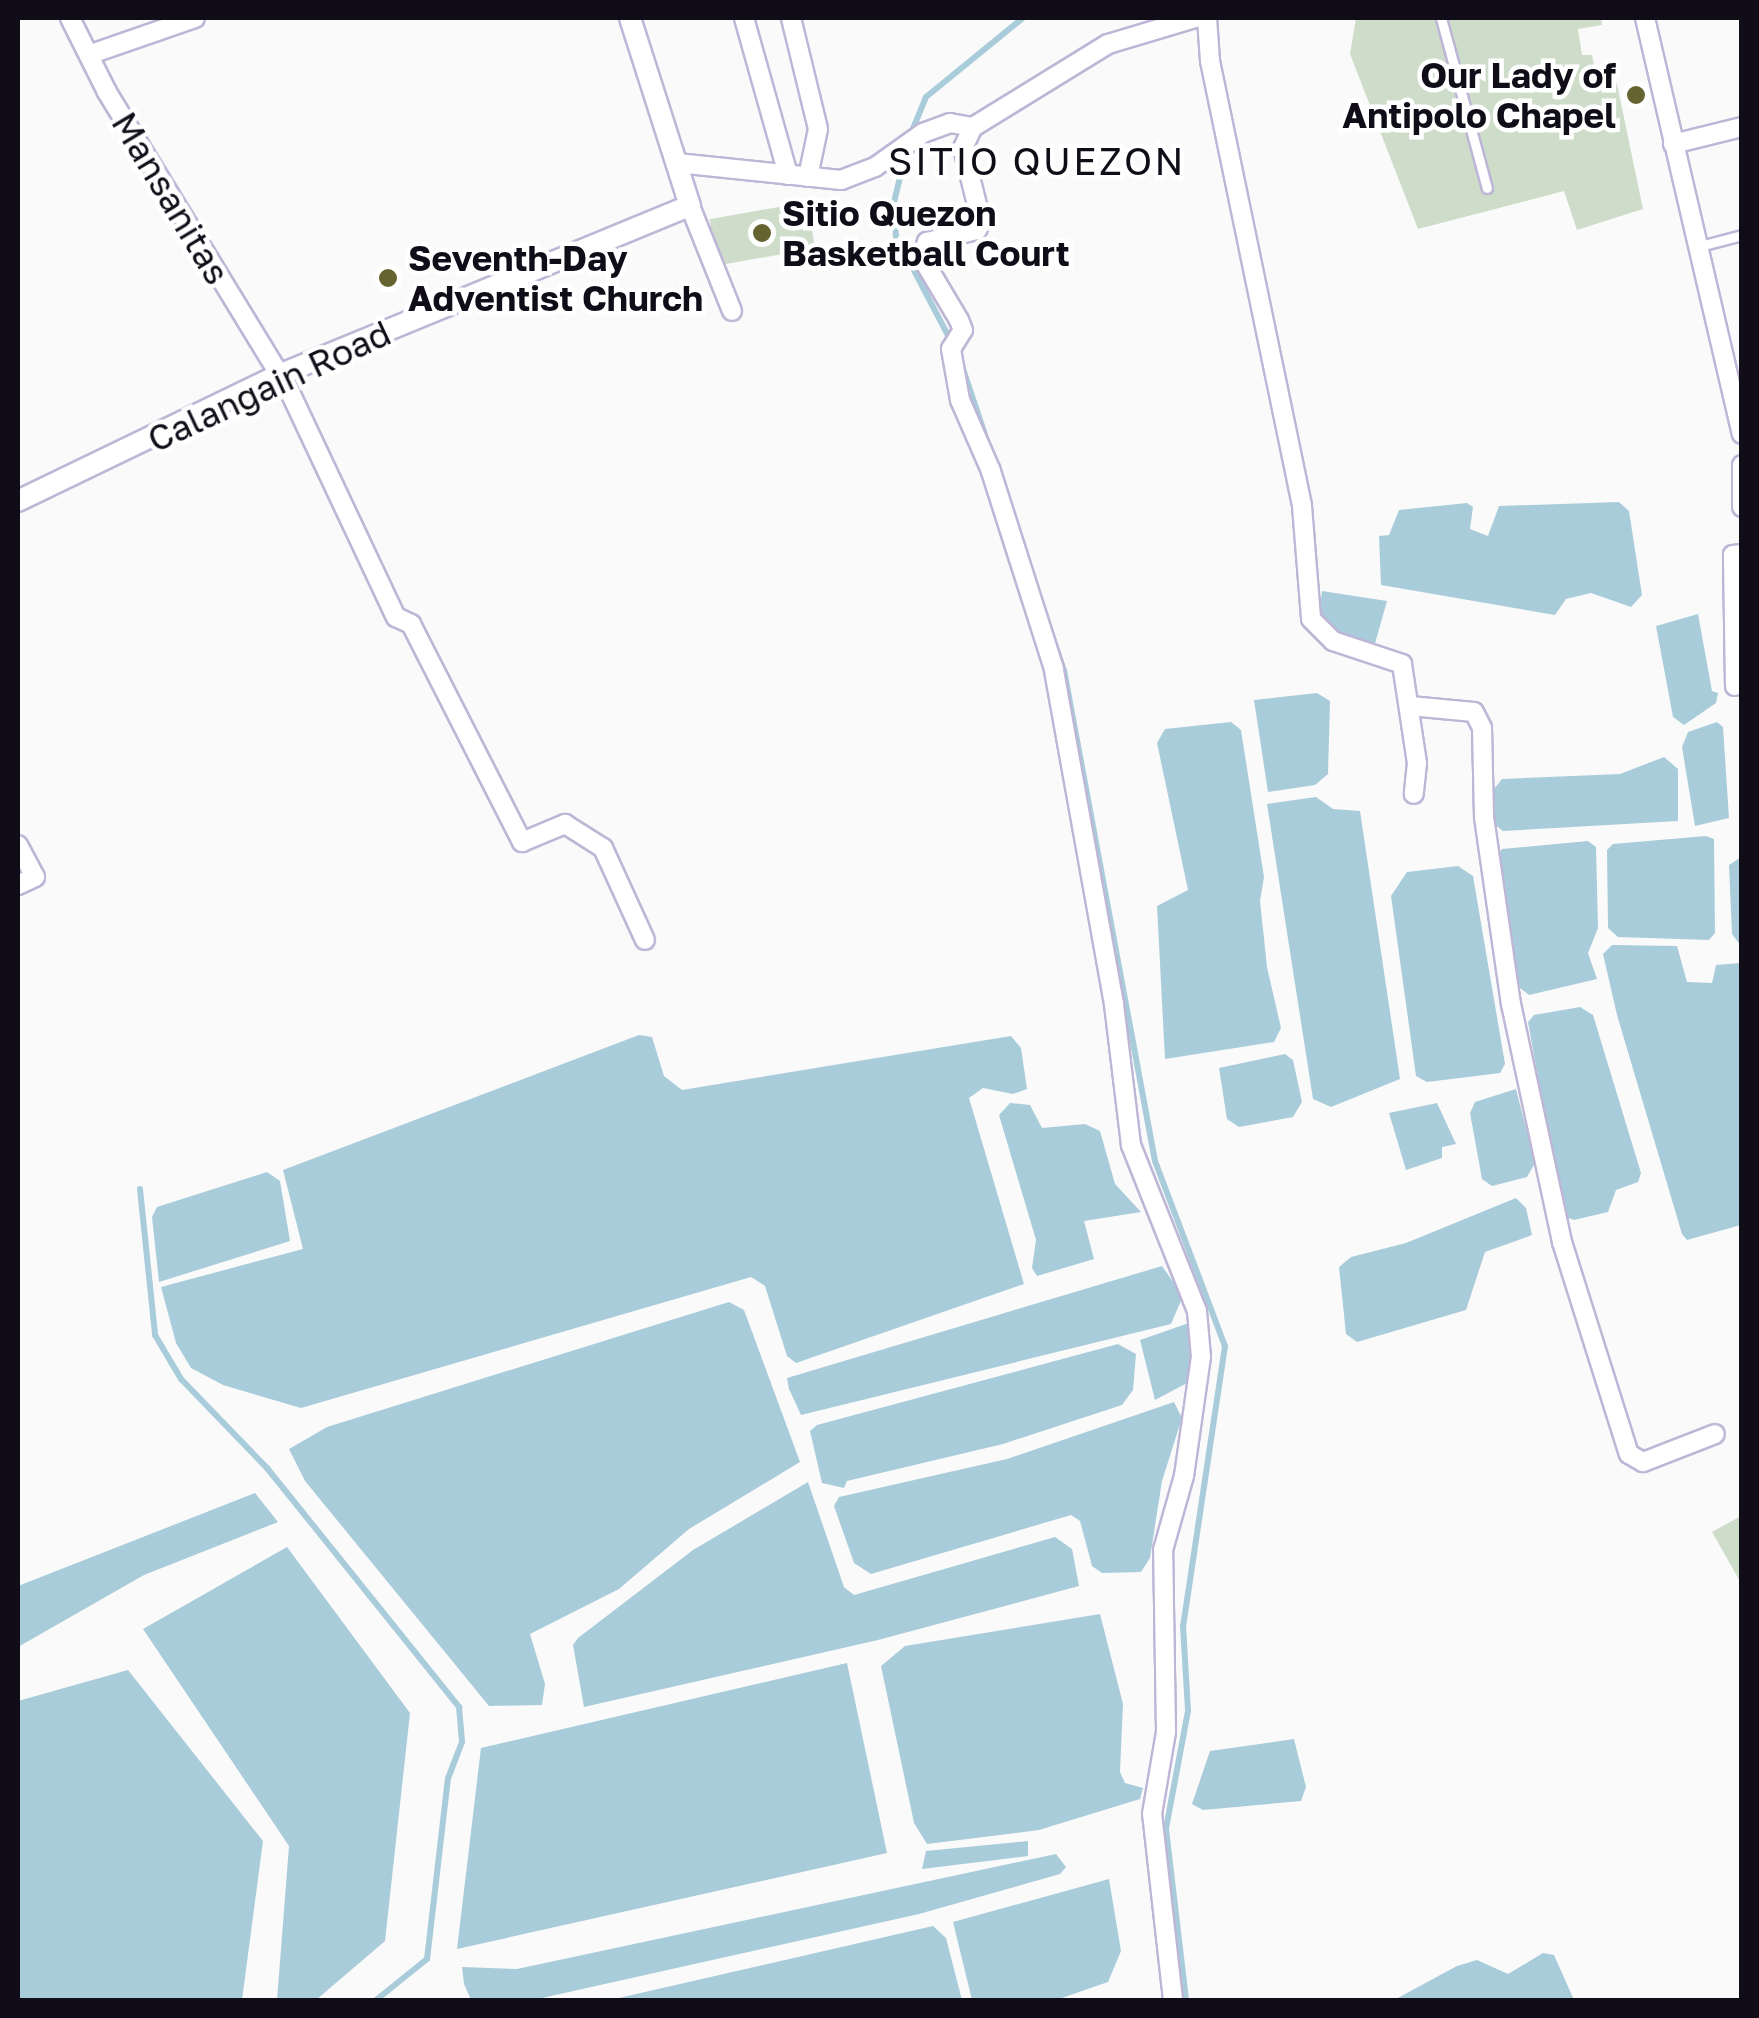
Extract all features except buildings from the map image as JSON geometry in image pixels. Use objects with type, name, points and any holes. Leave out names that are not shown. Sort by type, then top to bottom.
[{"type":"street","name":"Mansanitas","points":[[70,18],[107,92],[279,374],[396,617],[411,624],[522,842],[565,824],[604,848],[645,940]]},
{"type":"street","points":[[91,54],[195,18]]},
{"type":"street","points":[[630,18],[690,206],[732,311]]},
{"type":"street","points":[[744,18],[788,174]]},
{"type":"street","points":[[791,18],[818,129],[808,177]]},
{"type":"street","points":[[1172,2000],[1152,1814],[1166,1732],[1163,1550],[1184,1476],[1201,1357],[1197,1311],[1131,1145],[1114,1004],[1054,668],[991,471],[960,400],[951,349],[962,330],[922,258],[927,242],[977,230],[981,221],[962,148],[973,127],[1108,44],[1195,18]]},
{"type":"street","points":[[1207,18],[1210,61],[1302,506],[1311,620],[1332,641],[1402,664],[1410,706],[1414,794]]},
{"type":"street","points":[[1645,18],[1742,434]]},
{"type":"street","points":[[676,163],[808,177],[857,176],[923,133],[950,123],[973,127]]},
{"type":"street","points":[[1673,144],[1742,127]]},
{"type":"street","name":"Calangain Road","points":[[18,501],[279,374],[690,206]]},
{"type":"street","points":[[1742,465],[1742,507]]},
{"type":"street","points":[[1735,686],[1733,554],[1742,554]]},
{"type":"street","points":[[1410,706],[1474,712],[1482,728],[1486,836],[1512,1004],[1567,1260],[1629,1454],[1643,1462],[1715,1434]]},
{"type":"street","points":[[18,846],[35,877],[18,885]]},
{"type":"lane","points":[[1441,18],[1487,188]]},
{"type":"lane","points":[[1700,246],[1742,235]]},
{"type":"green space","points":[[1356,18],[1601,18],[1602,25],[1578,29],[1582,55],[1592,55],[1598,86],[1617,84],[1643,209],[1577,230],[1564,191],[1418,229],[1350,54]]},
{"type":"green space","name":"Sitio Quezon Basketball Court","points":[[807,202],[815,248],[718,265],[710,219]]},
{"type":"green space","points":[[1741,1516],[1741,1583],[1712,1532]]},
{"type":"water","points":[[1619,502],[1629,511],[1642,595],[1631,607],[1591,593],[1566,599],[1555,615],[1381,585],[1379,536],[1389,535],[1399,510],[1467,503],[1473,507],[1470,529],[1488,536],[1499,506]]},
{"type":"water","points":[[1322,591],[1387,601],[1374,647],[1335,632],[1319,617]]},
{"type":"water","points":[[1698,614],[1712,691],[1718,693],[1716,703],[1684,725],[1673,717],[1656,626]]},
{"type":"water","points":[[1317,693],[1330,701],[1328,774],[1315,785],[1268,792],[1254,700]]},
{"type":"water","points":[[1231,722],[1241,730],[1264,877],[1260,901],[1267,967],[1281,1028],[1274,1042],[1165,1059],[1157,906],[1188,890],[1157,743],[1165,729]]},
{"type":"water","points":[[1717,722],[1723,727],[1729,818],[1695,826],[1682,747],[1688,732]]},
{"type":"water","points":[[1664,757],[1678,769],[1678,821],[1503,831],[1494,824],[1494,789],[1502,779],[1620,774]]},
{"type":"water","points":[[1316,797],[1333,809],[1360,811],[1400,1079],[1331,1107],[1313,1099],[1267,804]]},
{"type":"water","points":[[1706,836],[1714,839],[1715,933],[1709,940],[1618,937],[1608,928],[1607,850],[1613,844]]},
{"type":"water","points":[[1588,841],[1596,847],[1598,928],[1588,953],[1597,979],[1529,995],[1520,988],[1495,858],[1502,849]]},
{"type":"water","points":[[1742,857],[1741,946],[1732,934],[1729,865]]},
{"type":"water","points":[[1458,866],[1473,876],[1505,1064],[1500,1073],[1427,1082],[1416,1076],[1391,896],[1407,872]]},
{"type":"water","points":[[1612,945],[1677,946],[1687,982],[1712,983],[1716,965],[1741,963],[1741,1225],[1687,1240],[1682,1234],[1617,1015],[1603,954]]},
{"type":"water","points":[[1580,1007],[1593,1015],[1641,1173],[1638,1182],[1616,1190],[1608,1212],[1574,1220],[1563,1216],[1528,1022],[1534,1015]]},
{"type":"water","points":[[639,1035],[652,1037],[664,1076],[682,1090],[1011,1036],[1021,1048],[1027,1089],[1013,1094],[983,1088],[969,1098],[1024,1284],[796,1363],[787,1356],[765,1286],[751,1277],[301,1408],[223,1385],[191,1368],[176,1343],[161,1287],[303,1249],[283,1170]]},
{"type":"water","points":[[1285,1054],[1293,1060],[1302,1102],[1293,1117],[1239,1127],[1227,1119],[1219,1068]]},
{"type":"water","points":[[1516,1089],[1535,1163],[1527,1177],[1492,1186],[1482,1179],[1470,1113],[1475,1102]]},
{"type":"water","points":[[1010,1103],[1030,1105],[1042,1128],[1085,1124],[1100,1131],[1115,1184],[1141,1212],[1084,1221],[1094,1259],[1037,1276],[1032,1268],[1036,1240],[999,1115]]},
{"type":"water","points":[[1437,1103],[1456,1144],[1442,1147],[1442,1158],[1406,1170],[1389,1113]]},
{"type":"water","points":[[267,1172],[280,1181],[290,1241],[159,1282],[152,1217],[157,1207]]},
{"type":"water","points":[[1516,1198],[1526,1208],[1532,1235],[1485,1252],[1466,1310],[1357,1342],[1346,1334],[1339,1267],[1351,1257],[1406,1243]]},
{"type":"water","points":[[1162,1266],[1183,1296],[1171,1324],[801,1415],[789,1389],[787,1378]]},
{"type":"water","points":[[729,1302],[744,1310],[800,1462],[689,1529],[619,1589],[530,1634],[545,1684],[542,1705],[489,1706],[305,1481],[289,1449],[327,1427]]},
{"type":"water","points":[[1189,1323],[1196,1356],[1189,1382],[1155,1400],[1140,1340]]},
{"type":"water","points":[[1118,1344],[1136,1354],[1133,1390],[1122,1405],[1003,1444],[847,1481],[844,1488],[822,1483],[810,1431],[817,1425]]},
{"type":"water","points":[[1174,1402],[1182,1418],[1162,1481],[1150,1558],[1141,1572],[1102,1573],[1092,1566],[1080,1521],[1071,1515],[871,1574],[854,1563],[834,1506],[839,1497],[1007,1459]]},
{"type":"water","points":[[808,1482],[844,1587],[854,1595],[1055,1537],[1072,1549],[1079,1586],[878,1640],[584,1707],[573,1645],[578,1638],[693,1550]]},
{"type":"water","points":[[255,1493],[278,1522],[144,1575],[18,1647],[18,1586]]},
{"type":"water","points":[[287,1547],[410,1713],[385,1941],[316,2000],[277,2000],[289,1846],[143,1629]]},
{"type":"water","points":[[1100,1614],[1123,1704],[1120,1772],[1125,1783],[1143,1788],[1140,1799],[1039,1830],[927,1844],[914,1823],[881,1666],[905,1646]]},
{"type":"water","points":[[847,1663],[887,1853],[457,1949],[481,1748]]},
{"type":"water","points":[[128,1670],[263,1841],[242,2000],[18,2000],[18,1701]]},
{"type":"water","points":[[1294,1739],[1306,1787],[1301,1801],[1203,1810],[1192,1804],[1210,1751]]},
{"type":"water","points":[[1028,1841],[1028,1856],[922,1869],[926,1851]]},
{"type":"water","points":[[1056,1854],[1066,1867],[1060,1874],[919,1914],[533,2000],[471,2000],[464,1984],[462,1967],[517,1969]]},
{"type":"water","points":[[1109,1879],[1121,1951],[1108,1982],[1056,2000],[972,2000],[953,1922]]},
{"type":"water","points":[[933,1926],[946,1938],[962,2000],[610,2000]]},
{"type":"water","points":[[1543,1953],[1554,1955],[1574,2000],[1394,2000],[1457,1966],[1477,1960],[1508,1974]]},
{"type":"waterway","points":[[910,136],[926,97],[1023,18]]},
{"type":"waterway","points":[[907,149],[894,202],[896,236],[951,341]]},
{"type":"waterway","points":[[962,366],[1064,670],[1155,1161],[1225,1346],[1183,1626],[1188,1711],[1166,1829],[1186,2000]]},
{"type":"waterway","points":[[140,1189],[155,1335],[181,1379],[267,1468],[459,1707],[462,1742],[448,1778],[427,1959],[376,2000]]},
{"type":"place","name":"Our Lady of Antipolo Chapel","points":[[1636,95]]},
{"type":"place","name":"Sitio Quezon Basketball Court","points":[[762,233]]},
{"type":"place","name":"Seventh-Day Adventist Church","points":[[388,278]]},
{"type":"district","name":"SITIO QUEZON","points":[[1037,161]]}]
